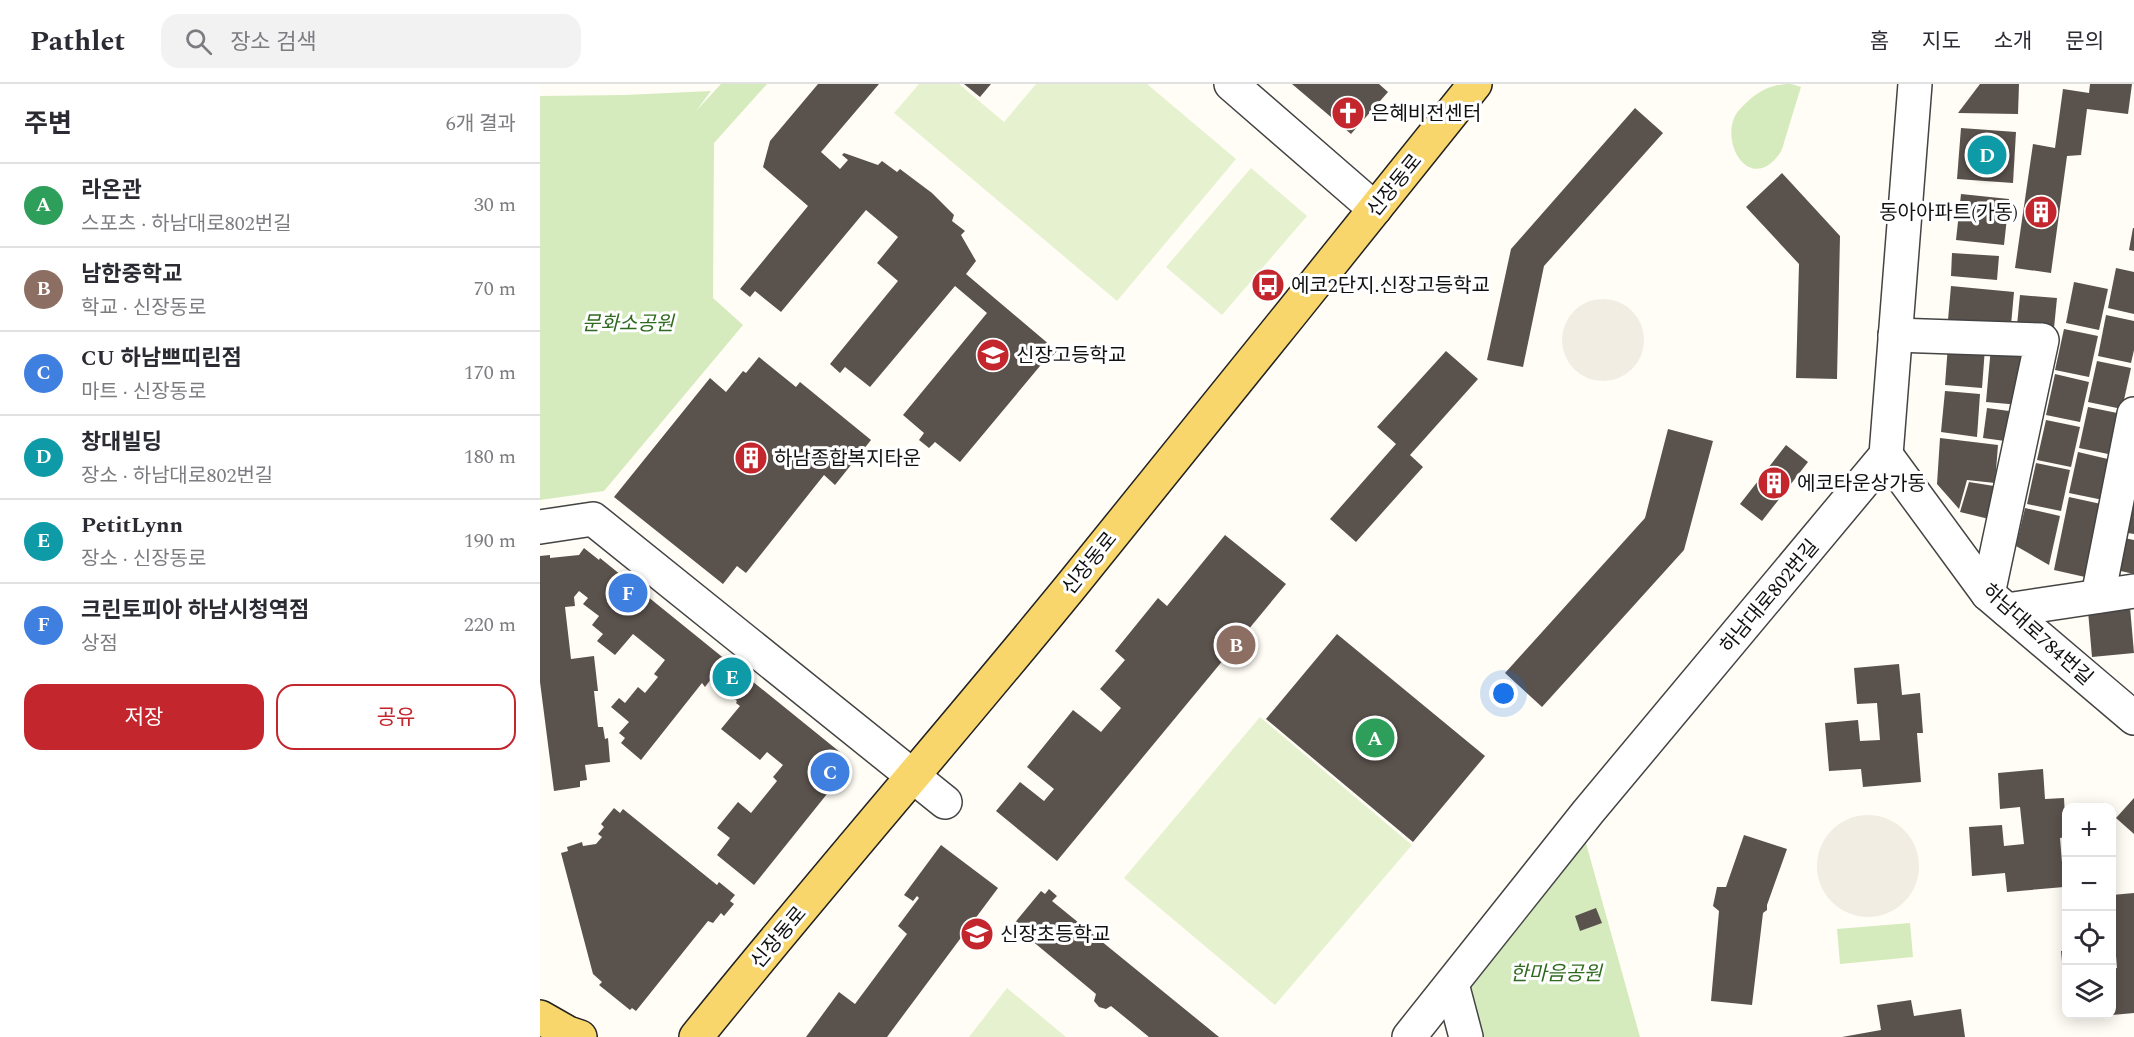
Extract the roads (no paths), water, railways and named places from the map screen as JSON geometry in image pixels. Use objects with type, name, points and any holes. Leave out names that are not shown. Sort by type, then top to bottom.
[{"type":"main road","name":"신장동로","points":[[696,1037],[1249,368],[1475,84]]},
{"type":"main road","points":[[540,1017],[546,1037]]},
{"type":"main road","points":[[540,1017],[580,1037]]},
{"type":"street","points":[[1232,84],[1375,209]]},
{"type":"street","points":[[1886,455],[1915,84]]},
{"type":"street","points":[[1895,335],[2042,340],[1997,602],[2098,596],[2134,591]]},
{"type":"street","points":[[2098,596],[2131,453],[2134,414]]},
{"type":"street","name":"하남대로784번길","points":[[1886,455],[1997,602],[2134,718]]},
{"type":"street","name":"하남대로802번길","points":[[1409,1037],[1588,812],[1886,455]]},
{"type":"street","points":[[540,527],[592,519],[945,802]]},
{"type":"street","points":[[1452,984],[1466,1037]]},
{"type":"place","name":"은혜비전센터","points":[[1348,113]]},
{"type":"place","name":"창대빌딩","points":[[1987,155]]},
{"type":"place","name":"동아아파트(가동)","points":[[2041,212]]},
{"type":"place","name":"에코2단지.신장고등학교","points":[[1268,285]]},
{"type":"place","name":"신장고등학교","points":[[993,355]]},
{"type":"place","name":"하남종합복지타운","points":[[751,458]]},
{"type":"place","name":"에코타운상가동","points":[[1774,483]]},
{"type":"place","name":"크린토피아 하남시청역점","points":[[628,593]]},
{"type":"place","name":"남한중학교","points":[[1236,645]]},
{"type":"place","name":"PetitLynn","points":[[732,677]]},
{"type":"place","name":"라온관","points":[[1375,738]]},
{"type":"place","name":"CU 하남쁘띠린점","points":[[830,772]]},
{"type":"place","name":"신장초등학교","points":[[977,934]]},
{"type":"park label","name":"문화소공원","points":[[628,323]]},
{"type":"park label","name":"한마음공원","points":[[1556,973]]}]
